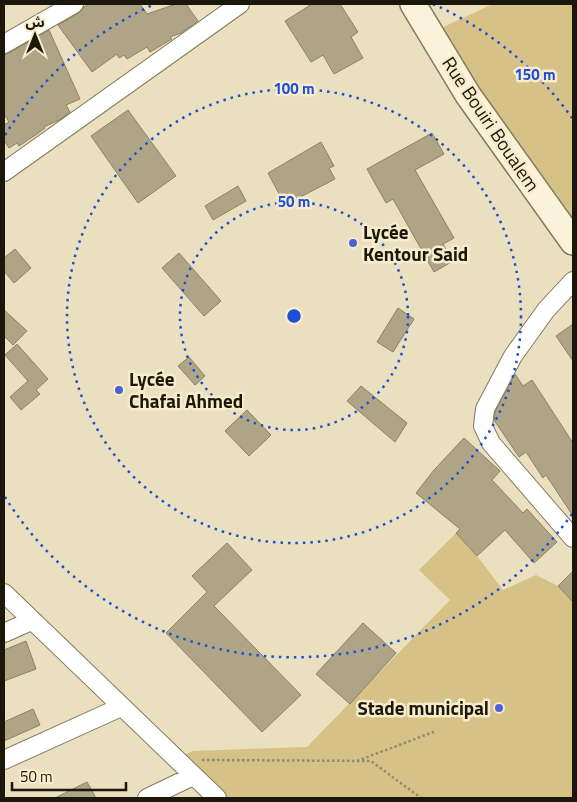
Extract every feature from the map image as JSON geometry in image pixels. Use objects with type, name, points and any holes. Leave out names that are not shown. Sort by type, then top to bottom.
[{"type":"main road","name":"Rue Bouiri Boualem","points":[[413,4],[468,95],[573,242]]},
{"type":"street","points":[[4,44],[74,4]]},
{"type":"street","points":[[4,172],[240,4]]},
{"type":"street","points":[[573,281],[546,310],[513,356],[485,409],[483,426],[490,443],[573,538]]},
{"type":"street","points":[[4,593],[216,798]]},
{"type":"street","points":[[4,633],[31,621]]},
{"type":"street","points":[[4,760],[121,707]]},
{"type":"street","points":[[147,798],[192,776]]},
{"type":"path","points":[[355,761],[436,731]]},
{"type":"path","points":[[175,759],[371,761],[422,798]]},
{"type":"shaded area","points":[[493,4],[573,4],[573,229],[439,29]]},
{"type":"shaded area","points":[[456,533],[477,556],[503,590],[536,575],[558,586],[573,602],[573,798],[217,798],[175,759],[193,751],[307,747],[450,600],[419,570]]},
{"type":"building","points":[[89,4],[140,4],[147,14],[176,4],[186,4],[198,21],[181,33],[170,37],[172,39],[150,52],[147,47],[127,59],[124,55],[119,58],[117,54],[92,72],[58,25],[79,13]]},
{"type":"building","points":[[312,4],[340,4],[358,32],[351,37],[363,58],[334,74],[323,55],[311,62],[285,21]]},
{"type":"building","points":[[49,30],[80,99],[66,105],[70,112],[61,119],[44,127],[19,146],[17,143],[9,148],[4,140],[4,125],[9,122],[4,114],[4,55]]},
{"type":"building","points":[[128,110],[176,176],[138,203],[91,136]]},
{"type":"building","points":[[432,133],[444,154],[415,170],[454,238],[443,244],[453,261],[434,272],[393,199],[386,203],[367,169]]},
{"type":"building","points":[[321,142],[334,166],[329,168],[335,179],[285,205],[268,173]]},
{"type":"building","points":[[238,186],[246,201],[213,220],[205,206]]},
{"type":"building","points":[[15,249],[31,268],[14,283],[4,271],[4,258]]},
{"type":"building","points":[[179,253],[221,301],[204,316],[162,268]]},
{"type":"building","points":[[398,308],[414,319],[393,352],[377,342]]},
{"type":"building","points":[[4,310],[27,331],[13,345],[4,336]]},
{"type":"building","points":[[573,324],[573,361],[556,336]]},
{"type":"building","points":[[17,344],[48,379],[36,390],[40,394],[21,410],[10,397],[28,381],[5,355]]},
{"type":"building","points":[[189,357],[205,376],[195,385],[178,366]]},
{"type":"building","points":[[515,374],[523,386],[532,380],[573,443],[573,516],[546,475],[543,478],[526,452],[519,457],[494,420],[495,412]]},
{"type":"building","points":[[361,386],[407,423],[395,442],[347,401]]},
{"type":"building","points":[[247,410],[271,435],[249,456],[225,431]]},
{"type":"building","points":[[464,438],[500,471],[492,480],[523,513],[527,509],[557,542],[534,563],[505,530],[477,556],[456,533],[460,529],[416,493],[434,470]]},
{"type":"building","points":[[227,543],[252,570],[214,606],[301,695],[262,732],[166,633],[207,592],[192,576]]},
{"type":"building","points":[[573,571],[573,602],[558,586]]},
{"type":"building","points":[[363,623],[396,653],[350,704],[316,674]]},
{"type":"building","points":[[26,641],[36,669],[4,681],[4,650]]},
{"type":"building","points":[[33,709],[40,725],[4,741],[4,722]]},
{"type":"building","points":[[87,782],[96,798],[55,798]]},
{"type":"place","name":"Lycée Kentour Said","points":[[353,243]]},
{"type":"place","name":"Lycée Chafai Ahmed","points":[[119,390]]},
{"type":"place","name":"Stade municipal","points":[[499,708]]}]
